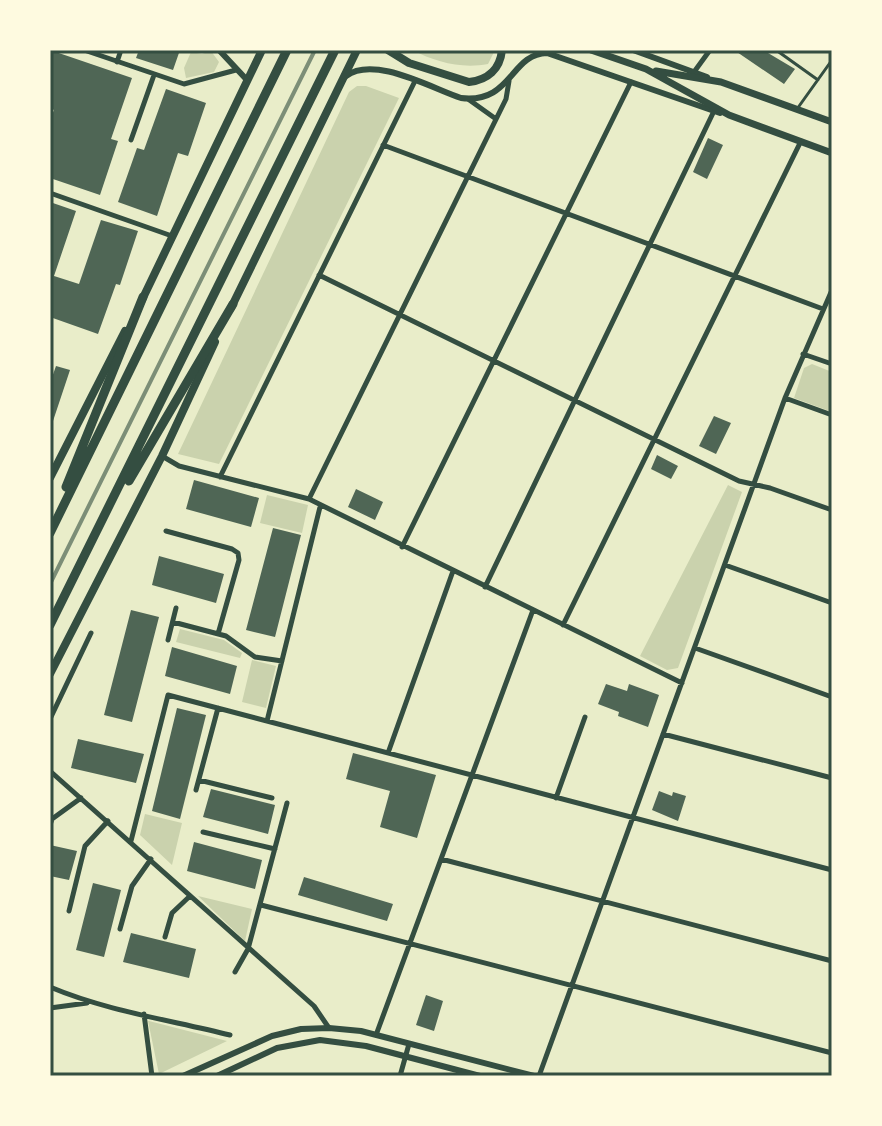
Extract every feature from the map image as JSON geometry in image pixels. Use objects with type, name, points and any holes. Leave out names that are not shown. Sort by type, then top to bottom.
[{"type":"highway","points":[[50,530],[287,50]]},
{"type":"highway","points":[[50,625],[335,50]]},
{"type":"highway","points":[[50,530],[143,297]]},
{"type":"highway","points":[[90,545],[233,304]]},
{"type":"main road","points":[[50,478],[143,297],[262,50]]},
{"type":"main road","points":[[50,674],[162,456],[357,50]]},
{"type":"main road","points":[[388,50],[409,63],[473,82],[494,71],[502,50]]},
{"type":"main road","points":[[591,50],[646,69],[721,82],[832,122]]},
{"type":"main road","points":[[646,69],[729,115],[832,153]]},
{"type":"street","points":[[84,50],[184,84],[236,70]]},
{"type":"street","points":[[117,62],[121,50]]},
{"type":"street","points":[[219,50],[247,80]]},
{"type":"street","points":[[633,50],[721,82]]},
{"type":"street","points":[[694,72],[710,50]]},
{"type":"street","points":[[468,99],[488,95],[509,81],[525,60],[547,53],[729,115]]},
{"type":"street","points":[[343,78],[357,69],[372,68],[468,99],[496,119]]},
{"type":"street","points":[[131,140],[154,75]]},
{"type":"street","points":[[220,477],[415,81]]},
{"type":"street","points":[[309,499],[402,316],[507,95],[509,81]]},
{"type":"street","points":[[402,547],[631,82]]},
{"type":"street","points":[[485,587],[714,111]]},
{"type":"street","points":[[563,625],[801,141]]},
{"type":"street","points":[[383,145],[823,309]]},
{"type":"street","points":[[50,193],[172,236]]},
{"type":"street","points":[[319,275],[753,486],[770,488],[832,510]]},
{"type":"street","points":[[183,1076],[272,1036],[301,1029],[329,1028],[376,1035],[537,1076],[785,398],[832,290]]},
{"type":"street","points":[[803,354],[832,364]]},
{"type":"street","points":[[785,398],[832,415]]},
{"type":"street","points":[[162,456],[179,466],[309,499],[682,683]]},
{"type":"street","points":[[267,721],[320,507]]},
{"type":"street","points":[[166,531],[238,553],[239,560],[218,634]]},
{"type":"street","points":[[725,565],[832,603]]},
{"type":"street","points":[[388,753],[453,571]]},
{"type":"street","points":[[168,640],[176,608]]},
{"type":"street","points":[[376,1035],[533,610]]},
{"type":"street","points":[[173,622],[226,636],[255,657],[282,661]]},
{"type":"street","points":[[50,719],[91,633]]},
{"type":"street","points":[[695,648],[832,697]]},
{"type":"street","points":[[131,841],[168,695],[832,870]]},
{"type":"street","points":[[196,790],[218,708]]},
{"type":"street","points":[[556,798],[585,717]]},
{"type":"street","points":[[663,734],[832,778]]},
{"type":"street","points":[[50,771],[314,1006],[329,1028]]},
{"type":"street","points":[[199,780],[272,798]]},
{"type":"street","points":[[50,825],[52,819],[81,798]]},
{"type":"street","points":[[235,972],[248,949],[287,803]]},
{"type":"street","points":[[69,911],[85,846],[108,821]]},
{"type":"street","points":[[203,832],[275,849]]},
{"type":"street","points":[[120,929],[132,886],[151,859]]},
{"type":"street","points":[[441,859],[832,961]]},
{"type":"street","points":[[165,937],[172,913],[190,896]]},
{"type":"street","points":[[261,905],[832,1053]]},
{"type":"street","points":[[50,987],[88,1003],[230,1035]]},
{"type":"street","points":[[50,1008],[88,1003]]},
{"type":"street","points":[[144,1014],[152,1076]]},
{"type":"street","points":[[217,1076],[267,1052],[303,1041],[339,1041],[480,1076]]},
{"type":"street","points":[[400,1076],[409,1044]]},
{"type":"lane","points":[[776,50],[818,80]]},
{"type":"lane","points":[[797,109],[832,60]]},
{"type":"green space","points":[[412,50],[495,50],[488,64],[468,66],[439,61]]},
{"type":"green space","points":[[211,51],[219,62],[214,72],[186,78],[184,68],[191,52],[202,54]]},
{"type":"green space","points":[[357,86],[366,86],[399,98],[219,464],[178,454],[349,92]]},
{"type":"green space","points":[[812,364],[832,372],[832,412],[794,398],[804,368]]},
{"type":"green space","points":[[728,485],[742,492],[678,668],[667,670],[640,656]]},
{"type":"green space","points":[[267,495],[308,505],[302,533],[260,523]]},
{"type":"green space","points":[[180,629],[224,640],[242,653],[240,658],[176,642]]},
{"type":"green space","points":[[252,660],[276,666],[266,708],[242,702]]},
{"type":"green space","points":[[145,814],[182,823],[172,865],[140,835]]},
{"type":"green space","points":[[198,896],[252,909],[245,941]]},
{"type":"green space","points":[[149,1021],[227,1041],[159,1074]]},
{"type":"building","points":[[50,50],[132,78],[111,139],[118,141],[100,195],[50,178],[50,120],[54,110],[50,108]]},
{"type":"building","points":[[139,50],[180,50],[173,70],[136,58]]},
{"type":"building","points":[[734,50],[763,50],[795,69],[784,84]]},
{"type":"building","points":[[166,89],[206,103],[188,156],[178,153],[157,216],[118,202],[137,148],[144,150]]},
{"type":"building","points":[[708,138],[723,145],[707,179],[693,172]]},
{"type":"building","points":[[50,202],[76,211],[54,276],[79,284],[101,220],[138,231],[120,285],[116,284],[98,334],[50,317]]},
{"type":"building","points":[[56,366],[70,370],[52,424],[50,383]]},
{"type":"building","points":[[714,416],[731,423],[716,454],[699,446]]},
{"type":"building","points":[[657,455],[678,466],[671,479],[651,469]]},
{"type":"building","points":[[194,480],[259,498],[251,527],[186,509]]},
{"type":"building","points":[[356,489],[383,502],[375,520],[348,507]]},
{"type":"building","points":[[273,528],[301,535],[275,637],[246,630]]},
{"type":"building","points":[[159,556],[224,574],[216,603],[152,585]]},
{"type":"building","points":[[131,610],[159,617],[132,722],[104,715]]},
{"type":"building","points":[[172,647],[237,666],[230,694],[165,676]]},
{"type":"building","points":[[606,684],[627,691],[629,684],[659,695],[648,727],[618,716],[619,712],[598,704]]},
{"type":"building","points":[[177,708],[206,715],[180,819],[152,811]]},
{"type":"building","points":[[78,739],[144,754],[136,783],[71,768]]},
{"type":"building","points":[[353,753],[436,775],[417,838],[380,827],[390,791],[346,779]]},
{"type":"building","points":[[211,789],[275,805],[268,834],[203,817]]},
{"type":"building","points":[[659,791],[672,796],[673,792],[686,796],[678,821],[652,810]]},
{"type":"building","points":[[194,842],[262,860],[255,889],[187,871]]},
{"type":"building","points":[[50,845],[77,851],[69,880],[50,876]]},
{"type":"building","points":[[304,877],[393,904],[387,921],[298,895]]},
{"type":"building","points":[[93,883],[121,890],[104,957],[76,950]]},
{"type":"building","points":[[131,933],[196,949],[189,978],[123,962]]},
{"type":"building","points":[[426,995],[443,1001],[434,1031],[416,1025]]},
{"type":"railway","points":[[50,584],[315,50]]}]
